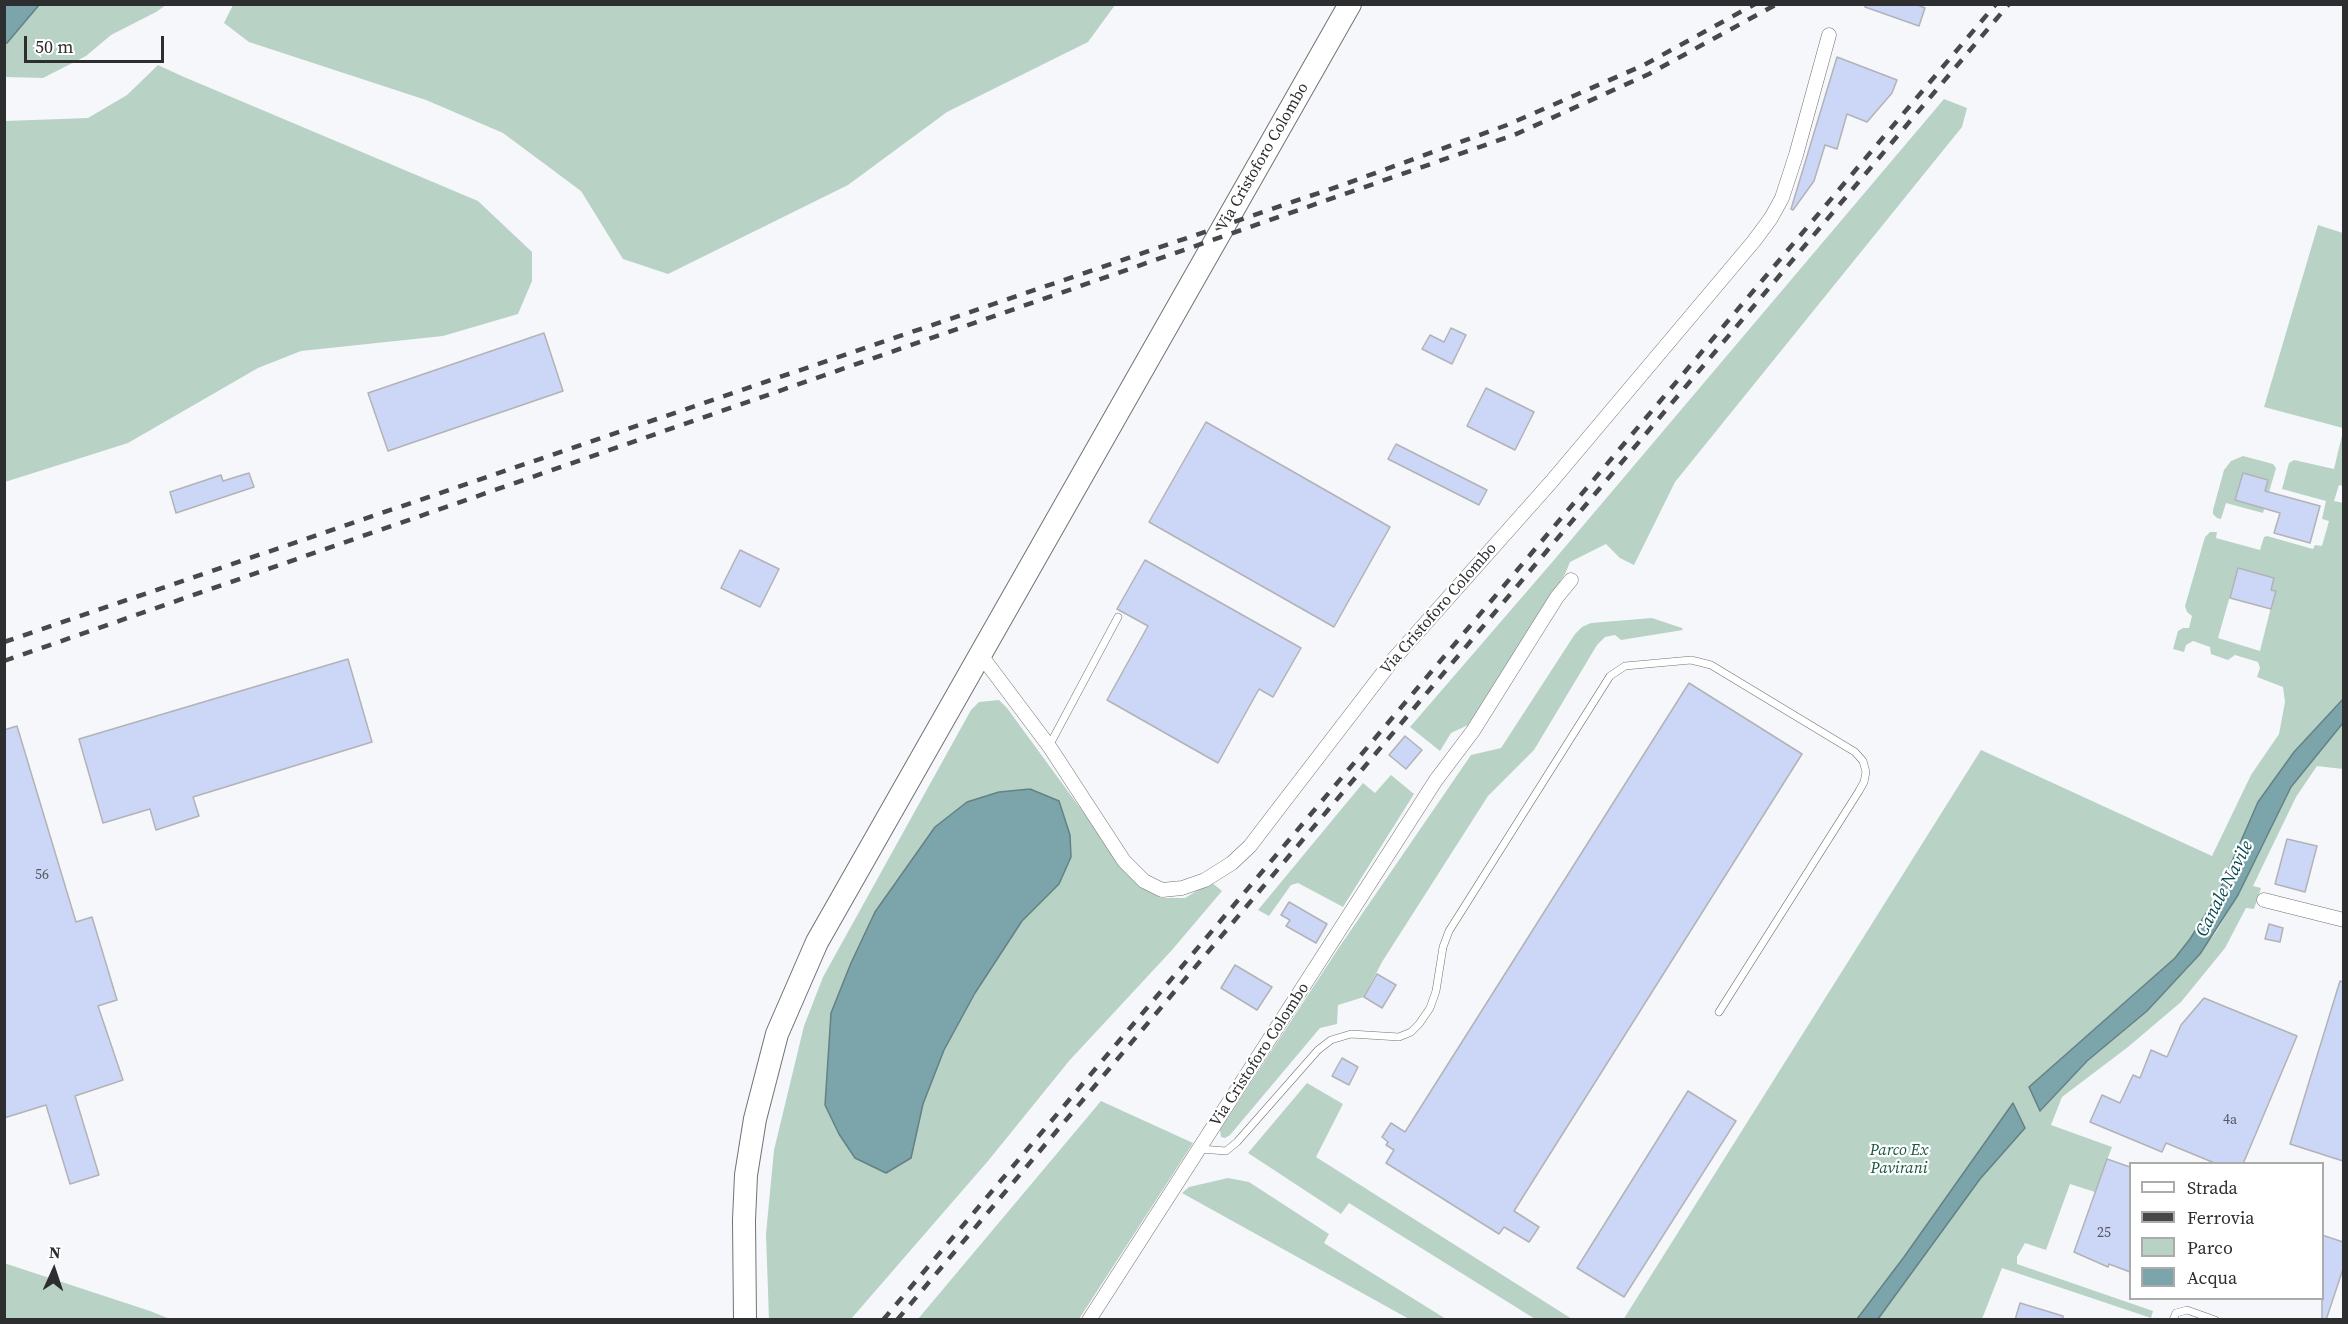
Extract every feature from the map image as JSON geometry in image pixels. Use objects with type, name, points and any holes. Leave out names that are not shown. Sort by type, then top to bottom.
[{"type":"main road","name":"Via Cristoforo Colombo","points":[[745,1320],[746,1175],[755,1119],[777,1034],[817,942],[1350,4]]},
{"type":"street","name":"Via Cristoforo Colombo","points":[[980,654],[1049,746],[1124,861],[1144,882],[1162,890],[1182,888],[1205,880],[1232,863],[1256,839],[1392,661],[1552,481],[1771,218],[1782,198],[1796,155],[1829,35]]},
{"type":"street","name":"Via Cristoforo Colombo","points":[[1089,1320],[1436,780],[1473,731],[1557,597],[1571,580]]},
{"type":"street","points":[[2264,900],[2343,920]]},
{"type":"lane","points":[[1049,746],[1118,617]]},
{"type":"lane","points":[[1200,1149],[1226,1151],[1237,1142],[1318,1050],[1330,1040],[1352,1034],[1399,1037],[1410,1032],[1419,1024],[1430,1008],[1436,991],[1443,947],[1449,931],[1610,676],[1625,666],[1691,660],[1711,665],[1855,752],[1863,760],[1866,772],[1859,791],[1719,1012]]},
{"type":"lane","points":[[2173,1320],[2176,1313],[2187,1310],[2215,1320]]},
{"type":"green space","points":[[233,4],[1115,5],[1088,42],[947,112],[848,185],[668,274],[623,259],[581,191],[503,133],[426,100],[249,42],[224,23]]},
{"type":"green space","points":[[39,5],[166,5],[111,35],[86,56],[43,78],[5,77],[5,43]]},
{"type":"green space","points":[[158,65],[478,201],[532,252],[532,281],[518,314],[443,336],[301,351],[258,368],[128,443],[5,482],[5,121],[88,118],[127,95]]},
{"type":"green space","points":[[1944,99],[1967,108],[1962,127],[1675,482],[1634,565],[1620,558],[1606,544],[1570,562],[1565,574],[1468,725],[1451,733],[1440,751],[1410,727],[1554,560]]},
{"type":"green space","points":[[2318,225],[2343,233],[2343,428],[2264,407]]},
{"type":"green space","name":"Parco Ex Pavirani","points":[[2343,431],[2343,486],[2339,485],[2334,501],[2344,503],[2343,698],[2294,752],[2258,802],[2217,896],[2175,958],[2029,1087],[2041,1111],[2087,1061],[2147,1011],[2188,968],[2216,932],[2238,895],[2291,787],[2343,724],[2343,769],[2317,766],[2296,797],[2253,886],[2261,888],[2254,909],[2246,908],[2225,948],[2181,1002],[2128,1047],[2062,1097],[2051,1125],[2112,1147],[2095,1192],[2070,1184],[2046,1250],[2025,1243],[2017,1257],[2017,1264],[2153,1311],[2151,1318],[2002,1268],[1982,1319],[1623,1320],[1981,750],[2212,856],[2251,775],[2279,734],[2285,702],[2283,687],[2257,677],[2260,668],[2258,662],[2235,655],[2228,660],[2211,654],[2210,647],[2193,641],[2186,645],[2184,652],[2173,649],[2178,631],[2189,628],[2192,616],[2187,612],[2185,606],[2205,537],[2210,532],[2217,532],[2216,538],[2260,550],[2264,537],[2267,536],[2313,549],[2315,545],[2322,546],[2329,521],[2322,519],[2326,501],[2282,489],[2289,463],[2294,460],[2334,469]],"holes":[[[2238,568],[2274,578],[2271,590],[2275,591],[2260,651],[2218,638]]]},
{"type":"green space","points":[[2243,456],[2273,464],[2276,468],[2263,513],[2226,503],[2221,519],[2217,518],[2213,510],[2224,470],[2231,461]]},
{"type":"green space","points":[[1652,618],[1683,630],[1621,640],[1615,635],[1605,637],[1597,645],[1534,750],[1488,796],[1382,962],[1364,997],[1338,1005],[1337,1024],[1320,1028],[1230,1135],[1225,1138],[1221,1137],[1220,1130],[1338,949],[1471,755],[1501,748],[1575,634],[1582,627],[1591,623]]},
{"type":"green space","points":[[999,700],[1138,885],[1161,898],[1185,898],[1211,882],[1222,891],[1172,950],[1069,1061],[988,1161],[851,1319],[769,1320],[766,1234],[774,1150],[804,1026],[823,977],[971,710],[979,702]]},
{"type":"green space","points":[[1391,775],[1414,794],[1343,907],[1298,883],[1291,885],[1269,916],[1258,910],[1363,783],[1375,793]]},
{"type":"green space","points":[[1307,1083],[1343,1104],[1316,1157],[1572,1319],[1535,1319],[1349,1203],[1341,1214],[1248,1153]]},
{"type":"green space","points":[[1101,1101],[1193,1143],[1079,1319],[918,1319]]},
{"type":"green space","points":[[1228,1178],[1249,1182],[1329,1234],[1324,1243],[1446,1319],[1409,1319],[1182,1193],[1189,1187]]},
{"type":"green space","points":[[4,1263],[150,1311],[170,1319],[5,1319]]},
{"type":"water","points":[[5,4],[39,5],[7,43],[5,43]]},
{"type":"water","name":"Canale Navile","points":[[2343,699],[2343,723],[2291,787],[2238,895],[2200,954],[2147,1011],[2087,1061],[2040,1111],[2029,1087],[2175,958],[2217,896],[2258,802],[2294,752]]},
{"type":"water","points":[[1030,789],[1059,801],[1070,835],[1071,857],[1059,884],[1022,921],[975,993],[944,1050],[923,1104],[911,1158],[886,1173],[855,1158],[839,1134],[825,1105],[831,1013],[875,912],[935,827],[967,802],[999,792]]},
{"type":"water","points":[[2013,1103],[2025,1128],[1980,1179],[1878,1319],[1857,1319],[1904,1257]]},
{"type":"building","points":[[1865,4],[1915,4],[1925,8],[1919,26],[1865,7]]},
{"type":"building","points":[[1837,57],[1897,80],[1892,93],[1867,122],[1847,114],[1837,149],[1825,145],[1814,181],[1793,210],[1791,209]]},
{"type":"building","points":[[1451,328],[1466,335],[1452,364],[1422,349],[1430,335],[1444,342]]},
{"type":"building","points":[[544,333],[563,391],[388,451],[368,393]]},
{"type":"building","points":[[1486,388],[1534,412],[1515,450],[1467,426]]},
{"type":"building","points":[[1206,422],[1390,527],[1334,627],[1149,522]]},
{"type":"building","points":[[1396,444],[1487,490],[1479,505],[1388,459]]},
{"type":"building","points":[[249,473],[254,487],[176,513],[170,492],[221,475],[223,481]]},
{"type":"building","points":[[2243,473],[2268,480],[2265,491],[2320,506],[2310,543],[2274,533],[2280,513],[2235,500]]},
{"type":"building","points":[[740,550],[779,569],[760,607],[721,588]]},
{"type":"building","points":[[1145,560],[1301,648],[1273,697],[1259,689],[1218,763],[1107,700],[1148,626],[1117,609]]},
{"type":"building","points":[[2238,568],[2274,578],[2271,590],[2276,591],[2271,609],[2230,598]]},
{"type":"building","points":[[348,659],[372,742],[193,797],[199,816],[156,830],[150,809],[103,823],[79,739]]},
{"type":"building","points":[[1689,683],[1802,754],[1514,1211],[1539,1227],[1529,1242],[1504,1227],[1499,1234],[1386,1163],[1394,1150],[1386,1145],[1388,1142],[1382,1137],[1391,1123],[1405,1132]]},
{"type":"building","points":[[17,726],[76,922],[92,917],[117,1000],[98,1006],[123,1080],[75,1096],[99,1175],[70,1184],[46,1105],[4,1118],[4,730]]},
{"type":"building","points":[[1405,736],[1422,750],[1406,769],[1389,755]]},
{"type":"building","points":[[2287,839],[2317,846],[2305,892],[2275,884]]},
{"type":"building","points":[[1289,902],[1327,924],[1316,943],[1286,926],[1290,920],[1281,915]]},
{"type":"building","points":[[2269,924],[2283,928],[2280,942],[2265,939]]},
{"type":"building","points":[[1235,965],[1272,987],[1257,1010],[1221,988]]},
{"type":"building","points":[[1377,974],[1396,985],[1382,1008],[1364,997]]},
{"type":"building","points":[[2340,981],[2343,982],[2343,1161],[2290,1144]]},
{"type":"building","points":[[2204,998],[2297,1036],[2244,1162],[2212,1162],[2166,1143],[2162,1152],[2090,1122],[2102,1095],[2120,1103],[2133,1075],[2140,1078],[2151,1050],[2167,1057],[2181,1025]]},
{"type":"building","points":[[1342,1058],[1358,1067],[1349,1085],[1332,1076]]},
{"type":"building","points":[[1688,1091],[1736,1121],[1624,1297],[1577,1268]]},
{"type":"building","points":[[2107,1159],[2129,1167],[2129,1272],[2109,1264],[2108,1267],[2074,1252]]},
{"type":"building","points":[[2324,1236],[2343,1242],[2343,1269],[2326,1320],[2322,1320]]},
{"type":"building","points":[[2020,1303],[2063,1316],[2063,1320],[2015,1320]]},
{"type":"railway","points":[[4,642],[1348,183],[1507,125],[1644,65],[1755,4]]},
{"type":"railway","points":[[4,661],[1514,135],[1649,74],[1777,4]]},
{"type":"railway","points":[[883,1320],[1996,4]]},
{"type":"railway","points":[[897,1320],[2009,4]]}]
